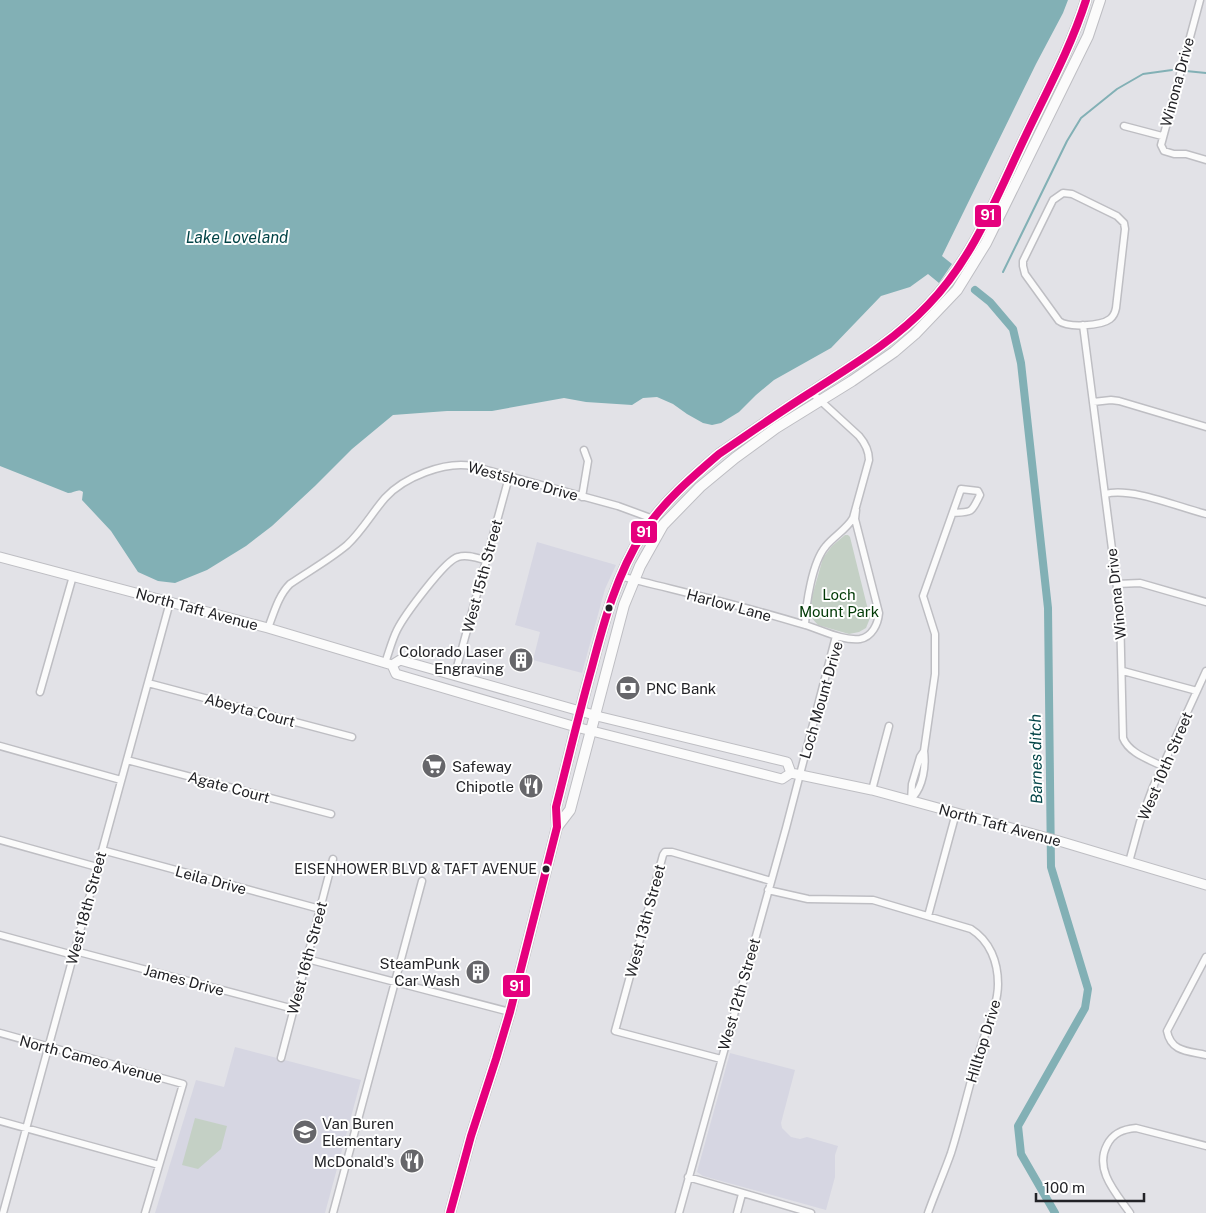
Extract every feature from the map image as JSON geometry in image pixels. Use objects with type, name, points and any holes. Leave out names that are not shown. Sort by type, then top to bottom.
[{"type":"highway","points":[[450,1213],[471,1136],[510,1012],[557,827],[556,806],[602,631],[620,576],[642,534],[653,518],[680,488],[719,454],[875,350],[901,330],[946,286],[980,231],[1060,63],[1086,0]]},
{"type":"highway","points":[[557,827],[570,810],[616,630],[634,580],[663,525],[716,472],[776,428],[852,381],[894,352],[926,323],[957,290],[986,243],[1088,36],[1100,0]]},
{"type":"highway","points":[[1096,14],[1103,10],[1108,0]]},
{"type":"main road","name":"North Taft Avenue","points":[[0,557],[268,628],[389,664],[400,660],[644,728],[787,762],[796,774]]},
{"type":"main road","name":"North Taft Avenue","points":[[389,664],[396,674],[576,727],[782,779],[796,774],[912,799],[956,814],[1059,841],[1206,885]]},
{"type":"street","name":"Winona Drive","points":[[1162,136],[1200,0]]},
{"type":"street","points":[[1124,126],[1162,136],[1160,145],[1164,151],[1206,160]]},
{"type":"street","points":[[1062,193],[1072,194],[1117,216],[1124,223],[1125,229],[1116,311],[1113,317],[1104,322],[1083,325],[1068,326],[1059,321],[1026,274],[1023,266],[1023,260],[1054,200],[1062,193]]},
{"type":"street","name":"Winona Drive","points":[[1083,325],[1120,611],[1123,734],[1125,743],[1132,750],[1162,766]]},
{"type":"street","name":"Loch Mount Drive","points":[[796,774],[836,636],[853,639],[865,637],[871,633],[878,620],[876,602],[855,519],[869,453],[864,441],[810,392]]},
{"type":"street","points":[[1094,402],[1119,401],[1206,426]]},
{"type":"street","points":[[582,497],[588,461],[584,450]]},
{"type":"street","name":"Westshore Drive","points":[[268,628],[277,603],[285,589],[346,546],[385,497],[396,487],[423,474],[449,465],[462,464],[472,466],[618,506],[653,518],[663,525]]},
{"type":"street","name":"West 15th Street","points":[[455,674],[509,477]]},
{"type":"street","points":[[912,799],[918,791],[924,768],[924,751],[935,674],[935,634],[923,596],[961,489],[978,491],[980,494],[973,510],[970,512],[953,513]]},
{"type":"street","points":[[1105,494],[1113,492],[1130,493],[1206,514]]},
{"type":"street","name":"Loch Mount Drive","points":[[805,625],[806,605],[818,561],[827,545],[850,524],[856,510]]},
{"type":"street","points":[[389,664],[391,644],[401,623],[447,564],[457,557],[463,556],[485,560]]},
{"type":"street","points":[[40,692],[73,576]]},
{"type":"street","name":"Harlow Lane","points":[[620,576],[805,625],[836,636]]},
{"type":"street","points":[[1116,584],[1140,583],[1206,602]]},
{"type":"street","name":"West 18th Street","points":[[3,1213],[170,602]]},
{"type":"street","points":[[1122,671],[1197,692]]},
{"type":"street","name":"West 10th Street","points":[[1128,862],[1140,822],[1162,766],[1206,671]]},
{"type":"street","name":"Abeyta Court","points":[[148,683],[352,737]]},
{"type":"street","points":[[872,790],[889,726]]},
{"type":"street","points":[[0,746],[121,780]]},
{"type":"street","name":"Agate Court","points":[[127,760],[331,814]]},
{"type":"street","name":"West 12th Street","points":[[679,1213],[771,881],[796,774]]},
{"type":"street","points":[[928,916],[956,814]]},
{"type":"street","points":[[0,840],[97,867]]},
{"type":"street","name":"Leila Drive","points":[[102,850],[320,909]]},
{"type":"street","name":"West 13th Street","points":[[721,1059],[614,1031],[663,855],[666,852],[672,852],[771,881]]},
{"type":"street","name":"West 16th Street","points":[[280,1058],[334,859]]},
{"type":"street","points":[[333,1213],[422,881]]},
{"type":"street","name":"Hilltop Drive","points":[[768,890],[808,900],[865,899],[960,925],[979,934],[994,958],[998,984],[996,1002],[980,1047],[951,1152],[928,1213]]},
{"type":"street","name":"James Drive","points":[[0,936],[294,1009]]},
{"type":"street","points":[[1206,957],[1168,1031],[1173,1045],[1206,1055]]},
{"type":"street","points":[[307,960],[510,1012]]},
{"type":"street","name":"North Cameo Avenue","points":[[0,1033],[183,1084],[159,1165]]},
{"type":"street","points":[[0,1121],[159,1165],[145,1213]]},
{"type":"street","points":[[1130,1213],[1103,1169],[1103,1156],[1108,1142],[1114,1135],[1136,1128],[1206,1146]]},
{"type":"street","points":[[688,1177],[811,1213]]},
{"type":"street","points":[[737,1213],[742,1194]]},
{"type":"shaded area","points":[[537,542],[616,565],[605,589],[582,673],[533,660],[540,632],[515,625]]},
{"type":"shaded area","points":[[235,1047],[361,1080],[325,1213],[155,1213],[196,1080],[224,1087]]},
{"type":"shaded area","points":[[730,1053],[795,1070],[781,1123],[782,1128],[791,1137],[800,1139],[807,1137],[838,1146],[835,1155],[835,1177],[826,1210],[703,1176],[697,1172]]},
{"type":"green space","name":"Loch Mount Park","points":[[845,535],[850,537],[870,618],[866,628],[849,634],[818,625],[809,615],[809,607],[823,558],[832,546]]},
{"type":"green space","points":[[195,1118],[227,1126],[221,1149],[198,1169],[182,1165]]},
{"type":"water","name":"Lake Loveland","points":[[0,0],[1068,0],[942,256],[952,264],[939,283],[928,274],[910,287],[881,296],[831,348],[774,380],[739,412],[721,423],[712,425],[703,423],[673,404],[657,397],[643,398],[632,405],[586,402],[564,398],[492,411],[447,411],[393,415],[352,449],[272,526],[246,546],[207,570],[175,583],[158,581],[138,572],[111,531],[82,500],[83,492],[68,493],[0,466]]},
{"type":"waterway","points":[[1003,272],[1067,141],[1081,118],[1117,89],[1143,74],[1172,70]]},
{"type":"waterway","points":[[1186,71],[1206,73]]},
{"type":"waterway","name":"Barnes ditch","points":[[975,290],[990,302],[1013,329],[1021,363],[1048,608],[1051,867],[1088,989],[1085,1008],[1018,1126],[1021,1154],[1055,1213]]},
{"type":"transit line","name":"91","points":[[450,1213],[471,1136],[510,1012],[557,827],[556,807],[597,650],[612,598],[634,549],[643,533],[668,501],[719,454],[888,341],[915,318],[944,287],[972,246],[995,202],[1066,52],[1086,0]]},
{"type":"place","name":"Colorado Laser Engraving","points":[[521,660]]},
{"type":"place","name":"PNC Bank","points":[[628,688]]},
{"type":"place","name":"Safeway","points":[[434,766]]},
{"type":"place","name":"Chipotle","points":[[531,786]]},
{"type":"place","name":"EISENHOWER BLVD & TAFT AVENUE","points":[[546,869]]},
{"type":"place","name":"SteamPunk Car Wash","points":[[478,972]]},
{"type":"place","name":"Van Buren Elementary","points":[[305,1132]]},
{"type":"place","name":"McDonald's","points":[[412,1161]]}]
